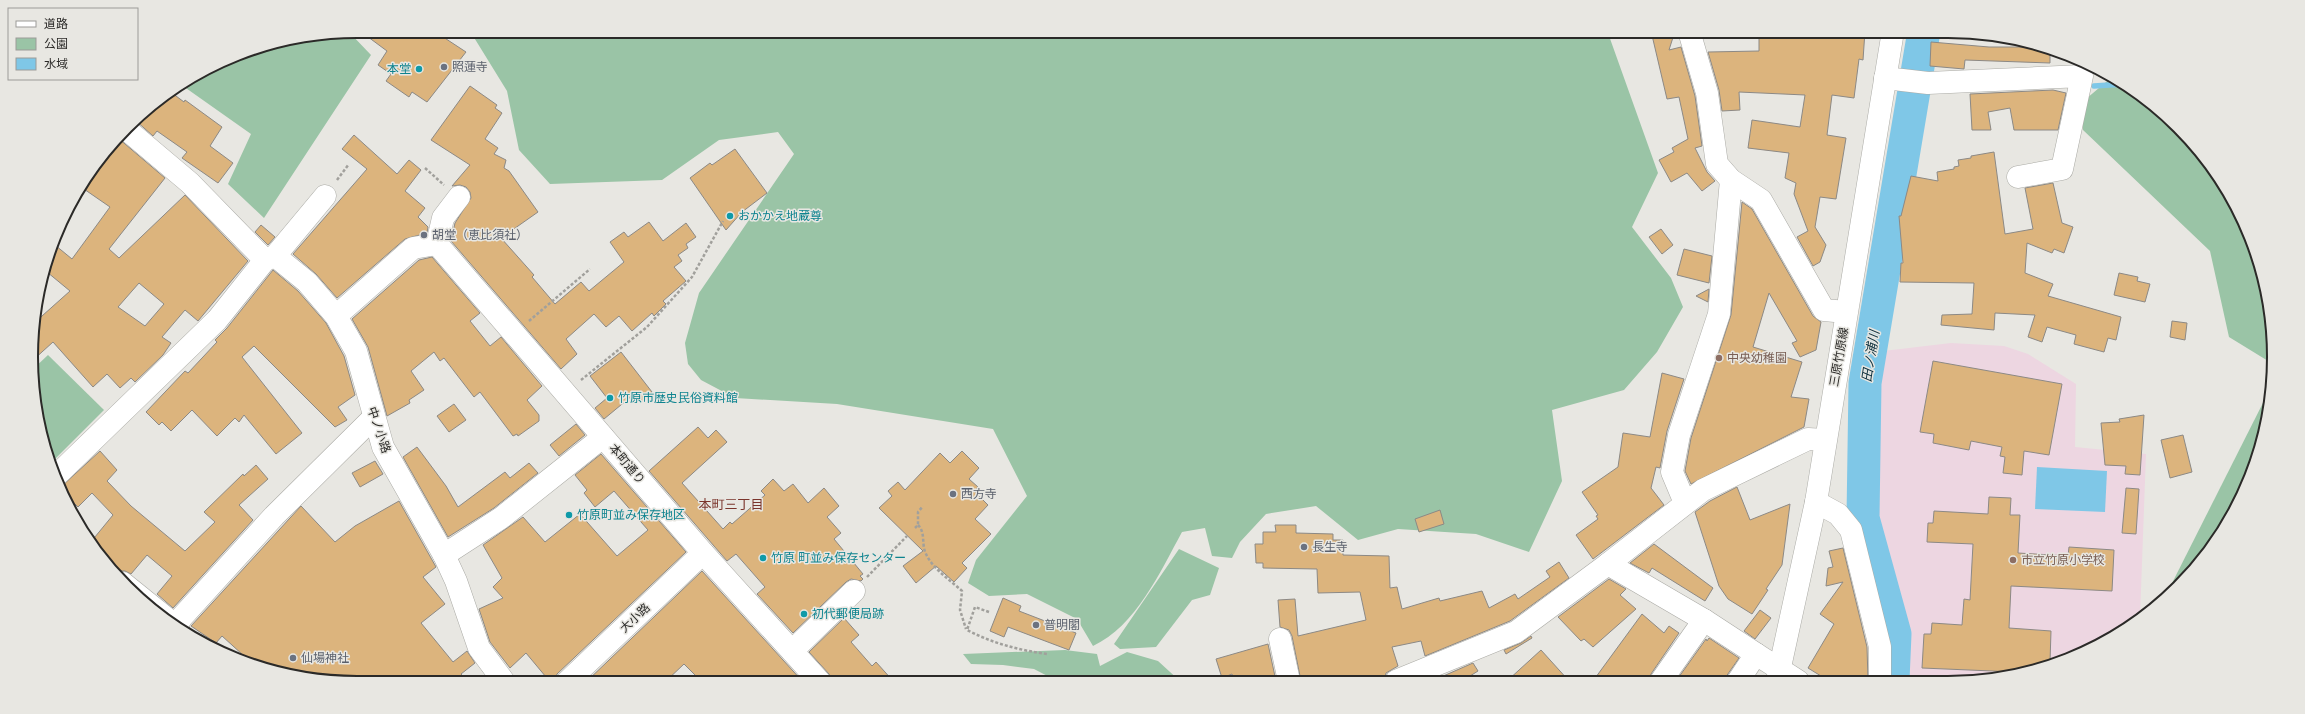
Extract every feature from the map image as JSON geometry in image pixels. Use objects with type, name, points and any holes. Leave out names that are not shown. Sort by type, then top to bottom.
[{"type":"street","points":[[1691,38],[1708,94],[1717,164],[1731,180],[1760,200],[1824,310],[1846,312]]},
{"type":"street","name":"三原竹原線","points":[[1785,676],[1816,502],[1846,312],[1895,79],[1893,38]]},
{"type":"street","points":[[1895,79],[1928,83],[2082,76],[2062,169],[2018,177]]},
{"type":"street","name":"中ノ小路","points":[[130,132],[190,183],[220,213],[270,258],[307,282],[336,316],[356,351],[373,418],[383,447],[444,555],[456,581],[479,648],[500,676]]},
{"type":"street","points":[[1685,503],[1672,472],[1679,435],[1719,314],[1731,180]]},
{"type":"street","points":[[60,472],[217,320],[325,196]]},
{"type":"street","points":[[336,316],[413,248],[437,244],[443,218],[459,197]]},
{"type":"street","name":"本町通り","points":[[437,244],[703,554],[815,676]]},
{"type":"street","points":[[179,621],[274,516],[373,418]]},
{"type":"street","points":[[444,555],[501,518],[603,437]]},
{"type":"street","points":[[1408,676],[1516,632],[1608,564],[1703,490],[1808,439],[1825,440]]},
{"type":"street","points":[[1816,502],[1838,514],[1851,530],[1880,647],[1880,676]]},
{"type":"street","name":"大小路","points":[[573,676],[703,554]]},
{"type":"street","points":[[1608,564],[1704,620],[1756,654],[1784,676]]},
{"type":"street","points":[[792,651],[854,591]]},
{"type":"street","points":[[1665,676],[1704,620]]},
{"type":"street","points":[[1280,639],[1288,676]]},
{"type":"street","points":[[1741,676],[1756,654]]},
{"type":"path","points":[[425,168],[459,197]]},
{"type":"path","points":[[565,393],[647,327],[692,277],[724,221]]},
{"type":"path","points":[[514,335],[590,269]]},
{"type":"path","points":[[915,528],[918,524],[918,512],[923,506]]},
{"type":"path","points":[[918,524],[922,529],[925,553],[932,564],[962,591],[960,610],[967,630],[988,641],[1026,651],[1047,654]]},
{"type":"path","points":[[854,591],[907,536]]},
{"type":"path","points":[[967,630],[975,607],[989,612]]},
{"type":"shaded area","name":"市立竹原小学校","points":[[1951,343],[2004,346],[2028,354],[2076,384],[2075,447],[2146,454],[2140,611],[2108,633],[2089,643],[2070,652],[2031,665],[2010,670],[1969,675],[1900,676],[1899,627],[1870,502],[1869,388],[1875,352]]},
{"type":"green space","points":[[355,38],[371,55],[264,218],[228,184],[251,134],[186,88],[235,62],[274,49],[295,44]]},
{"type":"green space","points":[[474,38],[1610,38],[1658,173],[1632,227],[1671,278],[1683,307],[1657,352],[1624,390],[1552,410],[1562,481],[1529,552],[1476,534],[1398,529],[1358,540],[1316,506],[1266,514],[1240,542],[1232,558],[1212,556],[1205,528],[1182,532],[1156,580],[1134,612],[1108,637],[1093,646],[1077,619],[1027,594],[989,596],[968,583],[976,560],[1027,496],[993,429],[837,404],[735,398],[701,380],[688,364],[685,343],[699,293],[794,154],[778,132],[719,140],[662,180],[550,184],[519,150],[507,91]]},
{"type":"green space","points":[[2108,81],[2142,104],[2174,131],[2201,163],[2213,180],[2234,216],[2250,254],[2261,295],[2266,336],[2267,360],[2229,337],[2210,251],[2083,130],[2080,104]]},
{"type":"green space","points":[[48,355],[104,410],[55,459],[44,419],[38,364]]},
{"type":"green space","points":[[2264,402],[2261,419],[2250,460],[2234,498],[2213,534],[2201,551],[2171,586]]},
{"type":"green space","points":[[1179,549],[1219,568],[1210,595],[1192,600],[1156,647],[1120,649],[1114,644]]},
{"type":"green space","points":[[1065,650],[1097,654],[1100,666],[1127,652],[1158,661],[1174,676],[1047,676],[1034,669],[1003,665],[971,664],[963,654]]},
{"type":"water","points":[[2037,467],[2107,471],[2105,512],[2035,509]]},
{"type":"building","name":"本堂","points":[[369,38],[445,38],[466,52],[427,102],[412,92],[409,97],[386,81],[391,74],[378,65],[387,51]]},
{"type":"building","points":[[1653,38],[1673,38],[1669,50],[1681,47],[1695,96],[1702,146],[1695,148],[1707,172],[1715,181],[1702,191],[1687,173],[1671,182],[1659,160],[1674,152],[1672,148],[1688,139],[1679,97],[1667,99]]},
{"type":"building","points":[[1759,38],[1865,38],[1863,60],[1859,59],[1854,98],[1832,95],[1827,135],[1846,138],[1836,199],[1820,197],[1815,227],[1826,245],[1820,262],[1813,266],[1797,237],[1808,231],[1794,194],[1796,183],[1785,178],[1789,153],[1748,148],[1752,120],[1800,127],[1805,95],[1739,92],[1740,110],[1722,111],[1719,90],[1708,52],[1759,51]]},
{"type":"building","points":[[1931,42],[1989,47],[2023,47],[2050,55],[2050,63],[1965,60],[1964,69],[1930,66]]},
{"type":"building","points":[[470,86],[497,105],[495,108],[502,113],[485,139],[498,148],[494,154],[506,160],[504,168],[509,171],[538,212],[501,238],[534,275],[532,277],[555,304],[581,282],[589,291],[624,262],[610,242],[624,232],[628,237],[649,222],[663,241],[686,223],[696,237],[686,244],[688,248],[678,255],[682,261],[674,267],[686,281],[663,301],[666,304],[654,316],[652,313],[632,331],[619,316],[606,327],[594,314],[566,339],[577,354],[561,369],[451,241],[455,223],[471,198],[470,192],[466,187],[460,185],[452,186],[470,165],[431,140]]},
{"type":"building","points":[[2053,90],[2066,93],[2058,130],[2014,130],[2010,108],[1988,112],[1991,130],[1972,130],[1970,94]]},
{"type":"building","points":[[175,95],[184,102],[185,100],[222,127],[210,146],[233,163],[218,183],[182,158],[187,152],[157,131],[153,136],[139,124]]},
{"type":"building","points":[[354,135],[397,174],[409,160],[421,170],[405,191],[425,208],[418,217],[428,227],[427,233],[405,239],[337,298],[316,274],[293,254],[367,169],[342,149]]},
{"type":"building","points":[[122,141],[165,178],[109,249],[119,258],[185,195],[248,261],[198,321],[185,310],[162,337],[171,343],[163,355],[135,382],[131,378],[120,388],[107,374],[93,387],[53,342],[38,356],[41,317],[70,291],[49,274],[58,247],[72,259],[110,207],[85,190],[104,163]],"holes":[[[139,283],[164,304],[145,326],[118,307]]]},
{"type":"building","points":[[735,149],[767,193],[742,212],[726,230],[690,178],[710,163],[712,165]]},
{"type":"building","points":[[1994,152],[2005,234],[2033,229],[2025,188],[2053,183],[2062,223],[2073,227],[2064,253],[2054,249],[2052,253],[2027,243],[2025,273],[2053,284],[2048,296],[2121,317],[2116,340],[2108,338],[2104,352],[2074,344],[2076,335],[2047,327],[2042,342],[2028,337],[2035,315],[1995,313],[1994,330],[1941,325],[1942,315],[1972,314],[1974,283],[1900,282],[1901,263],[1903,263],[1899,216],[1901,216],[1911,176],[1938,181],[1937,172],[1954,169],[1954,167],[1959,166],[1958,160]]},
{"type":"building","points":[[1742,202],[1752,209],[1813,316],[1821,322],[1816,350],[1800,357],[1792,343],[1797,341],[1769,293],[1753,347],[1802,362],[1791,397],[1809,399],[1804,427],[1691,484],[1685,471],[1691,438],[1731,315]]},
{"type":"building","points":[[261,225],[275,237],[268,245],[255,232]]},
{"type":"building","points":[[1661,229],[1673,245],[1662,254],[1649,237]]},
{"type":"building","points":[[1684,249],[1712,256],[1709,283],[1677,275]]},
{"type":"building","points":[[432,257],[480,313],[470,321],[490,346],[501,337],[542,386],[527,400],[539,415],[539,421],[518,436],[517,434],[513,436],[480,392],[474,397],[444,358],[440,361],[434,352],[411,371],[424,390],[409,400],[410,403],[387,416],[368,347],[352,319],[419,260]]},
{"type":"building","points":[[273,270],[298,291],[326,323],[344,356],[355,395],[338,407],[347,420],[335,427],[254,346],[242,357],[302,433],[276,454],[244,415],[239,422],[235,418],[217,436],[192,410],[171,431],[162,422],[159,425],[146,412],[185,371],[188,373],[217,342],[215,340],[227,328]]},
{"type":"building","points":[[2119,273],[2138,277],[2137,281],[2150,284],[2145,302],[2114,295]]},
{"type":"building","points":[[1709,289],[1708,302],[1696,296]]},
{"type":"building","points":[[2172,321],[2187,323],[2185,340],[2170,337]]},
{"type":"building","points":[[621,352],[652,392],[641,403],[633,395],[604,419],[595,408],[607,398],[590,376]]},
{"type":"building","points":[[1933,361],[2062,384],[2049,455],[2024,451],[2022,475],[2003,473],[2005,457],[2000,456],[2002,447],[1971,441],[1969,450],[1933,443],[1934,434],[1920,432]]},
{"type":"building","points":[[1662,373],[1684,379],[1667,431],[1660,468],[1656,467],[1651,488],[1664,505],[1593,559],[1576,535],[1598,519],[1596,516],[1598,515],[1582,492],[1618,467],[1623,433],[1650,437]]},
{"type":"building","points":[[454,404],[466,420],[449,432],[437,416]]},
{"type":"building","points":[[2144,415],[2140,475],[2125,474],[2126,466],[2105,465],[2101,423],[2120,422],[2119,419]]},
{"type":"building","points":[[576,424],[585,435],[559,456],[550,445]]},
{"type":"building","points":[[698,427],[708,438],[716,430],[727,442],[682,483],[723,529],[730,522],[732,524],[765,495],[761,491],[773,479],[784,491],[793,484],[808,503],[824,488],[839,506],[827,517],[841,533],[834,539],[863,574],[860,576],[863,579],[861,581],[851,579],[846,582],[793,633],[757,594],[765,587],[736,554],[727,561],[649,471]]},
{"type":"building","points":[[2183,435],[2192,472],[2170,478],[2161,440]]},
{"type":"building","points":[[417,447],[446,486],[458,507],[505,472],[510,478],[529,463],[538,473],[494,508],[448,537],[403,457]]},
{"type":"building","points":[[100,451],[117,470],[107,481],[131,506],[185,551],[215,522],[204,512],[243,474],[244,476],[256,465],[268,479],[239,505],[253,520],[173,608],[157,594],[172,576],[147,555],[131,574],[125,571],[120,571],[94,538],[113,515],[92,493],[78,507],[75,504],[64,484]]},
{"type":"building","points":[[962,451],[979,468],[969,479],[978,487],[974,491],[988,505],[975,519],[991,534],[962,563],[967,568],[954,582],[936,566],[916,583],[903,566],[923,551],[879,508],[892,496],[888,491],[898,482],[905,490],[940,453],[950,463]]},
{"type":"building","points":[[601,454],[686,552],[556,676],[545,676],[526,653],[510,668],[490,642],[479,609],[503,598],[493,587],[502,578],[483,545],[523,517],[545,542],[580,514],[617,556],[648,530],[614,491],[595,507],[584,493],[587,490],[575,475]]},
{"type":"building","points":[[375,461],[383,474],[360,487],[352,473]]},
{"type":"building","points":[[1737,487],[1750,520],[1790,504],[1782,565],[1752,614],[1728,599],[1719,586],[1695,512],[1710,501]]},
{"type":"building","points":[[2126,488],[2139,489],[2136,534],[2122,533]]},
{"type":"building","points":[[1989,497],[2011,498],[2010,515],[2020,515],[2018,553],[2068,556],[2069,547],[2114,550],[2112,591],[2011,586],[2009,628],[2051,631],[2050,659],[2001,671],[1922,668],[1924,634],[1931,634],[1932,623],[1962,625],[1964,599],[1970,600],[1973,544],[1927,542],[1928,523],[1933,523],[1934,511],[1988,514]]},
{"type":"building","points":[[399,501],[436,567],[423,577],[445,604],[421,623],[453,662],[467,651],[475,663],[461,674],[463,676],[357,676],[295,670],[243,655],[222,636],[216,643],[191,626],[301,506],[335,542],[355,526]]},
{"type":"building","points":[[1440,510],[1444,524],[1419,532],[1415,519]]},
{"type":"building","points":[[1275,525],[1296,525],[1296,533],[1333,534],[1333,540],[1343,540],[1343,555],[1389,556],[1390,588],[1397,587],[1402,609],[1439,598],[1440,601],[1482,591],[1489,608],[1515,594],[1518,599],[1550,577],[1546,571],[1559,562],[1569,578],[1510,621],[1425,656],[1421,641],[1392,647],[1398,666],[1386,673],[1385,676],[1300,676],[1292,636],[1289,630],[1280,627],[1278,600],[1295,599],[1298,636],[1366,620],[1360,592],[1318,593],[1317,569],[1263,568],[1263,563],[1256,563],[1255,544],[1263,544],[1263,532],[1276,532]]},
{"type":"building","points":[[1654,544],[1713,588],[1705,601],[1652,568],[1649,573],[1630,563]]},
{"type":"building","points":[[1843,548],[1867,647],[1868,676],[1821,676],[1808,668],[1834,624],[1820,614],[1843,582],[1826,586],[1828,568],[1833,567],[1829,551]]},
{"type":"building","points":[[702,571],[798,676],[696,676],[684,664],[671,676],[592,676]]},
{"type":"building","points":[[1609,579],[1626,589],[1620,595],[1636,609],[1593,647],[1584,639],[1581,641],[1558,617]]},
{"type":"building","name":"普明閣","points":[[1003,598],[1021,606],[1019,611],[1076,633],[1069,650],[1008,627],[1004,637],[990,631]]},
{"type":"building","points":[[1760,610],[1771,618],[1755,639],[1744,631]]},
{"type":"building","points":[[1642,614],[1664,633],[1669,626],[1679,633],[1650,676],[1597,676]]},
{"type":"building","points":[[844,618],[859,635],[851,642],[872,666],[876,662],[889,676],[830,676],[809,652]]},
{"type":"building","points":[[1531,636],[1532,638],[1506,654],[1504,650],[1521,643]]},
{"type":"building","points":[[1709,638],[1739,658],[1726,676],[1680,676],[1706,639],[1707,641]]},
{"type":"building","points":[[1268,644],[1275,676],[1233,676],[1232,674],[1221,676],[1216,659]]},
{"type":"building","points":[[1541,650],[1564,676],[1512,676]]},
{"type":"building","points":[[1473,663],[1478,671],[1470,676],[1443,676]]},
{"type":"waterway","name":"田ノ浦川","points":[[1893,676],[1895,634],[1863,518],[1865,383],[1923,38]]},
{"type":"waterway","points":[[2094,86],[2114,85]]},
{"type":"place","name":"照蓮寺","points":[[444,67]]},
{"type":"place","name":"本堂","points":[[419,69]]},
{"type":"place","name":"おかかえ地蔵尊","points":[[730,216]]},
{"type":"place","name":"胡堂（恵比須社）","points":[[424,235]]},
{"type":"place","name":"中央幼稚園","points":[[1719,358]]},
{"type":"place","name":"竹原市歴史民俗資料館","points":[[610,398]]},
{"type":"place","name":"西方寺","points":[[953,494]]},
{"type":"place","name":"竹原町並み保存地区","points":[[569,515]]},
{"type":"place","name":"長生寺","points":[[1304,547]]},
{"type":"place","name":"竹原 町並み保存センター","points":[[763,558]]},
{"type":"place","name":"市立竹原小学校","points":[[2013,560]]},
{"type":"place","name":"初代郵便局跡","points":[[804,614]]},
{"type":"place","name":"普明閣","points":[[1036,625]]},
{"type":"place","name":"仙場神社","points":[[293,658]]},
{"type":"district","name":"本町三丁目","points":[[731,504]]}]
